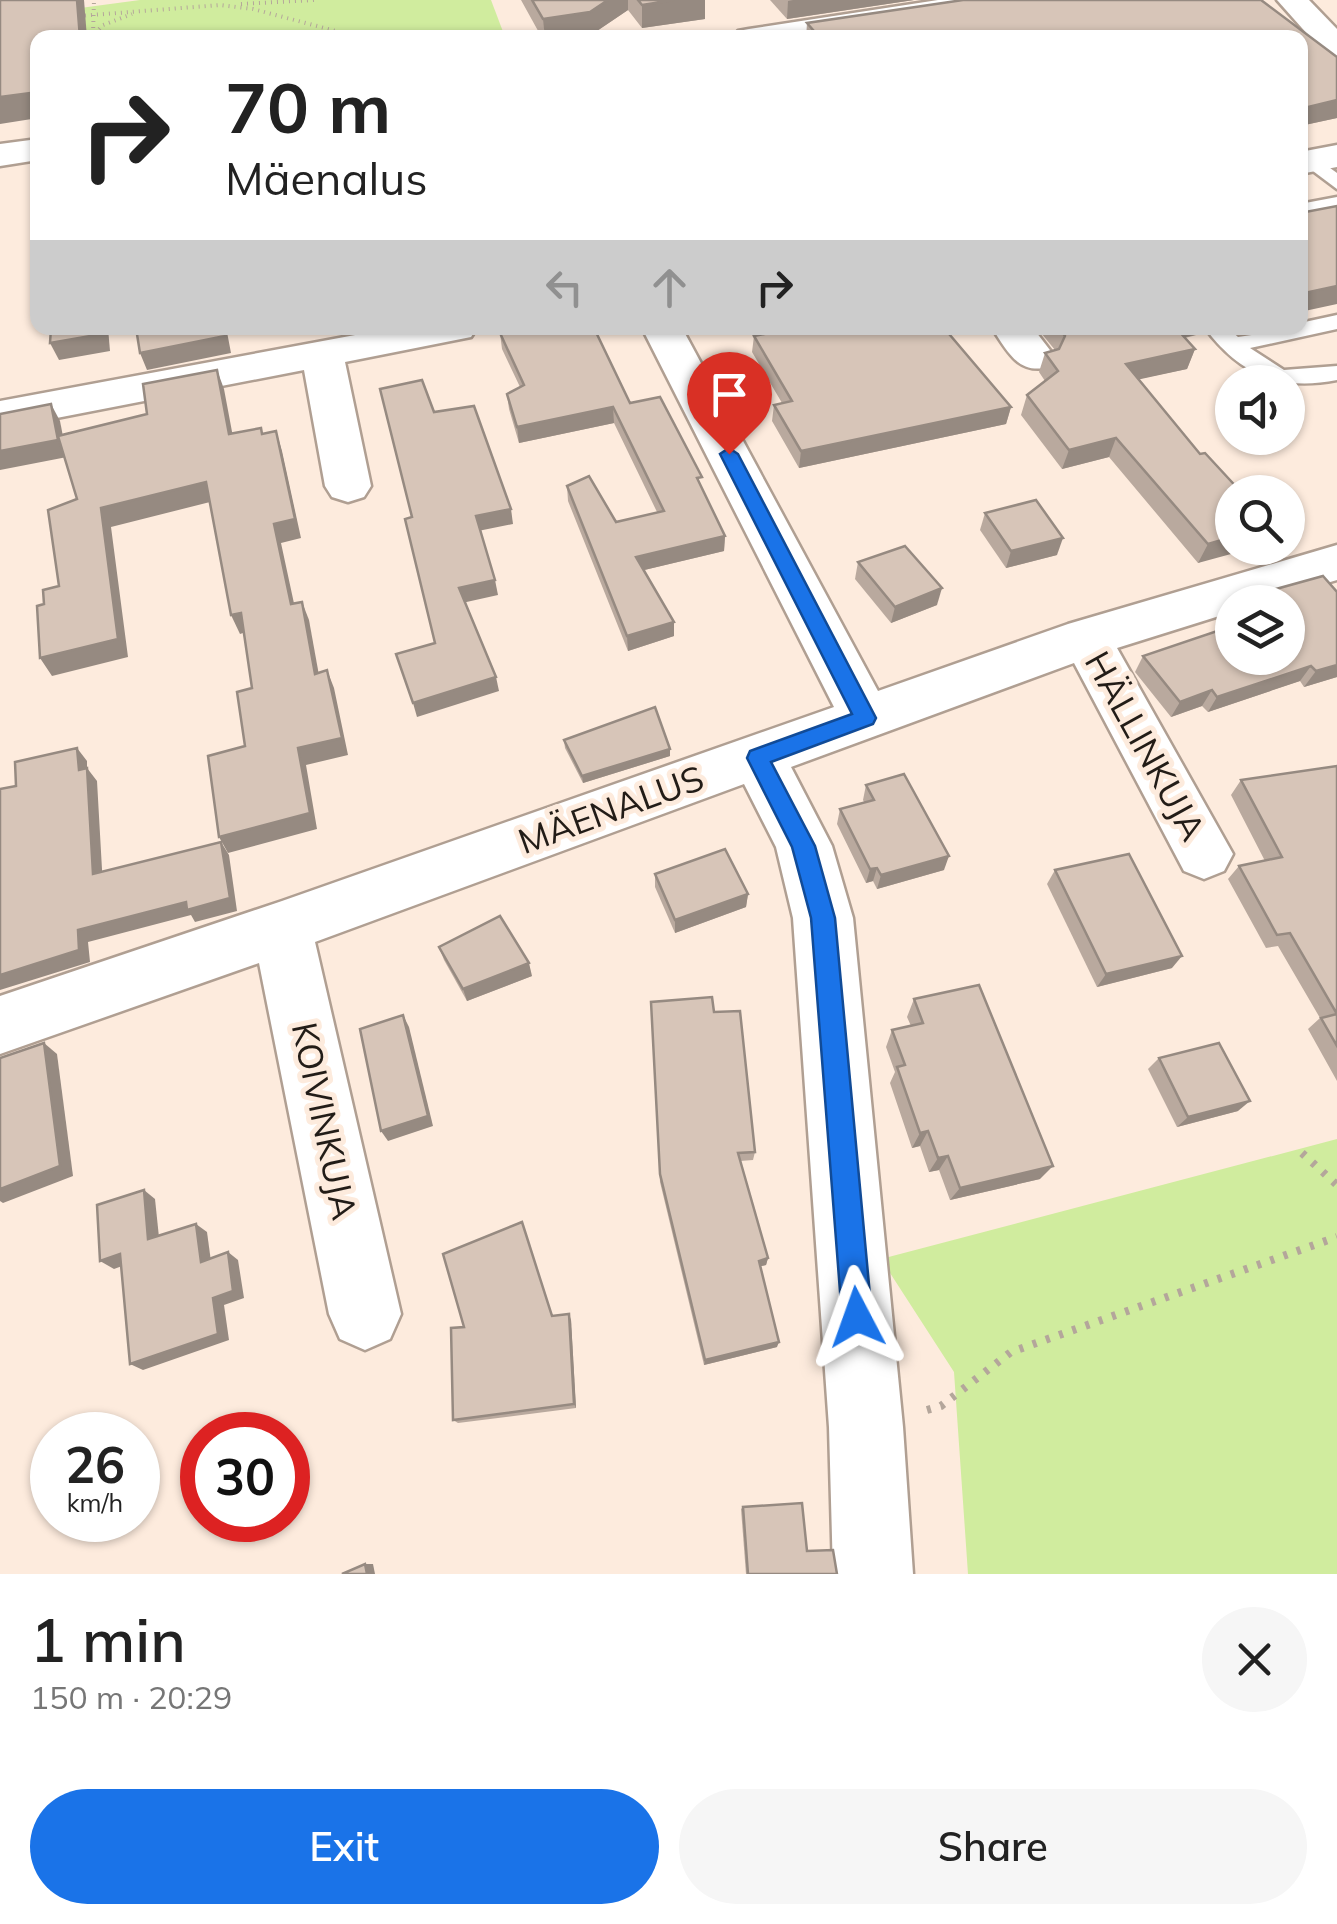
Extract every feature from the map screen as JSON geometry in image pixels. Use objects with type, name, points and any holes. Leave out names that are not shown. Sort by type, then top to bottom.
[{"type":"street","points":[[750,0],[760,30]]},
{"type":"street","points":[[796,30],[998,0]]},
{"type":"street","points":[[1292,0],[1337,48]]},
{"type":"street","points":[[0,155],[30,150]]},
{"type":"street","points":[[0,415],[421,335]]},
{"type":"street","points":[[666,335],[866,718]]},
{"type":"street","points":[[322,354],[348,486]]},
{"type":"street","name":"MÄENALUS","points":[[0,1025],[282,928],[1086,638],[1337,562]]},
{"type":"street","name":"HÄLLINKUJA","points":[[1086,638],[1204,854]]},
{"type":"street","points":[[758,758],[804,846],[823,918],[866,1427],[874,1574]]},
{"type":"street","name":"KOIVINKUJA","points":[[282,928],[365,1314]]},
{"type":"lane","points":[[1308,208],[1337,203]]},
{"type":"lane","points":[[1308,328],[1337,322]]},
{"type":"lane","points":[[1223,335],[1278,379],[1300,381],[1337,373]]},
{"type":"lane","points":[[1233,345],[1278,335]]},
{"type":"path","points":[[93,30],[94,0]]},
{"type":"path","points":[[78,16],[314,0]]},
{"type":"path","points":[[220,5],[253,8],[336,30]]},
{"type":"path","points":[[98,30],[141,11]]},
{"type":"path","points":[[1302,1153],[1337,1185]]},
{"type":"path","points":[[866,1427],[941,1406],[1012,1352],[1181,1296],[1337,1236]]},
{"type":"green space","points":[[140,0],[491,0],[502,30],[44,30],[43,13]]},
{"type":"green space","points":[[1337,1139],[1337,1574],[968,1574],[954,1372],[881,1259]]},
{"type":"building","points":[[0,0],[77,0],[79,30],[30,30],[30,93],[0,97]]},
{"type":"building","points":[[532,0],[608,0],[590,12],[543,19]]},
{"type":"building","points":[[638,0],[674,0],[642,5]]},
{"type":"building","points":[[963,0],[1261,0],[1301,30],[813,30],[807,23]]},
{"type":"building","points":[[1308,35],[1337,57],[1337,100],[1308,107]]},
{"type":"building","points":[[1337,206],[1337,286],[1308,292],[1308,211]]},
{"type":"building","points":[[51,335],[96,335],[50,343]]},
{"type":"building","points":[[137,335],[225,336],[140,353]]},
{"type":"building","points":[[501,335],[597,335],[630,403],[660,397],[702,477],[697,478],[725,536],[636,557],[674,622],[627,636],[567,486],[589,476],[616,522],[664,511],[613,407],[517,427],[507,394],[524,385]]},
{"type":"building","points":[[950,335],[1011,407],[801,451],[774,405],[792,401],[754,336]]},
{"type":"building","points":[[1064,335],[1182,335],[1195,349],[1126,364],[1200,454],[1205,453],[1225,475],[1215,475],[1215,542],[1208,544],[1116,438],[1069,450],[1027,395],[1058,371],[1045,353],[1059,349]]},
{"type":"building","points":[[217,370],[229,434],[261,428],[262,434],[276,431],[295,519],[274,524],[291,604],[302,602],[315,674],[327,670],[342,738],[298,748],[310,813],[219,837],[208,756],[245,746],[237,692],[252,688],[241,613],[231,615],[206,482],[101,508],[118,639],[40,658],[37,606],[44,604],[43,590],[59,586],[48,510],[77,499],[58,436],[147,414],[143,384]]},
{"type":"building","points":[[422,380],[434,412],[474,406],[511,509],[476,516],[495,580],[459,588],[496,677],[413,703],[396,654],[435,643],[405,519],[412,517],[380,389]]},
{"type":"building","points":[[51,404],[58,440],[0,451],[0,414]]},
{"type":"building","points":[[1036,500],[1063,538],[1011,551],[985,513]]},
{"type":"building","points":[[905,546],[942,588],[895,607],[858,562]]},
{"type":"building","points":[[1323,576],[1337,592],[1337,665],[1316,671],[1311,666],[1305,668],[1305,585],[1290,585]]},
{"type":"building","points":[[1215,632],[1215,675],[1284,675],[1217,697],[1212,690],[1180,702],[1143,656]]},
{"type":"building","points":[[655,707],[670,749],[582,776],[564,740]]},
{"type":"building","points":[[77,748],[79,770],[87,768],[93,874],[221,842],[230,898],[187,910],[186,902],[78,930],[79,950],[0,975],[0,789],[16,786],[15,762]]},
{"type":"building","points":[[1337,766],[1337,1014],[1290,933],[1277,935],[1239,866],[1282,857],[1241,780]]},
{"type":"building","points":[[904,774],[949,856],[881,875],[877,868],[870,869],[840,809],[874,800],[866,785]]},
{"type":"building","points":[[725,849],[748,894],[675,920],[655,874]]},
{"type":"building","points":[[1129,854],[1182,956],[1106,974],[1055,870]]},
{"type":"building","points":[[500,916],[529,963],[463,989],[439,947]]},
{"type":"building","points":[[979,985],[1053,1166],[960,1188],[948,1156],[938,1158],[928,1131],[920,1133],[897,1067],[905,1065],[892,1030],[923,1023],[914,999]]},
{"type":"building","points":[[712,997],[714,1012],[740,1011],[755,1152],[738,1153],[768,1258],[759,1261],[779,1342],[705,1360],[660,1174],[651,1002]]},
{"type":"building","points":[[1337,1014],[1337,1046],[1321,1018]]},
{"type":"building","points":[[403,1015],[428,1116],[381,1131],[360,1029]]},
{"type":"building","points":[[44,1043],[60,1166],[0,1189],[0,1058]]},
{"type":"building","points":[[1219,1043],[1250,1101],[1188,1117],[1159,1058]]},
{"type":"building","points":[[144,1190],[148,1239],[196,1224],[201,1262],[228,1252],[233,1291],[213,1298],[218,1334],[130,1364],[120,1254],[100,1261],[97,1205]]},
{"type":"building","points":[[522,1222],[552,1316],[569,1314],[574,1404],[453,1420],[451,1328],[464,1327],[443,1254]]},
{"type":"building","points":[[802,1503],[807,1551],[833,1550],[837,1574],[748,1574],[743,1507]]},
{"type":"building","points":[[365,1564],[367,1574],[342,1574]]},
{"type":"route","points":[[729,454],[866,718],[758,758],[804,846],[816,879],[823,918],[857,1317]]}]
